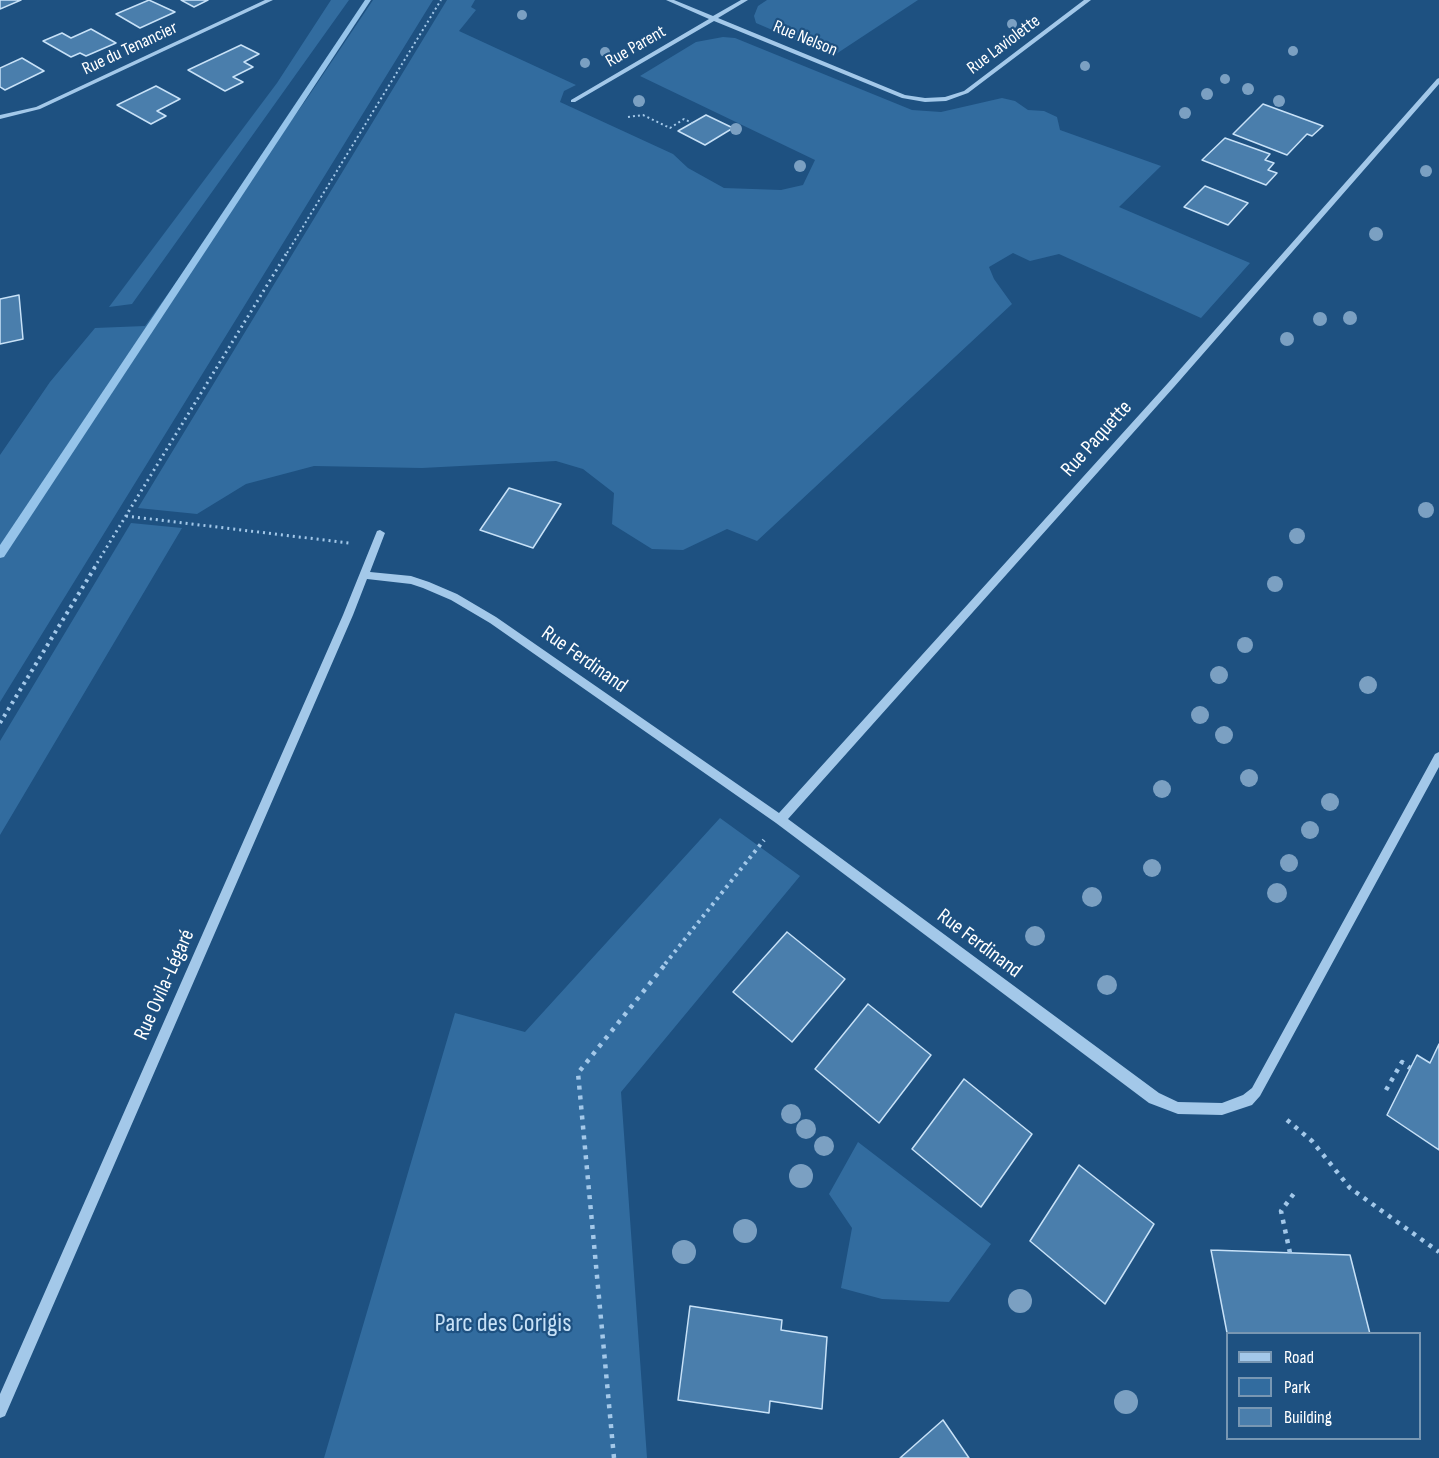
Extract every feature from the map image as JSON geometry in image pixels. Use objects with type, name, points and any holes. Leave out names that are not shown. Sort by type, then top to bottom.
[{"type":"street","name":"Rue du Tenancier","points":[[0,117],[38,108],[270,0]]},
{"type":"street","name":"Rue Nelson","points":[[669,0],[904,97],[931,100]]},
{"type":"street","points":[[714,18],[745,0]]},
{"type":"street","name":"Rue Laviolette","points":[[931,100],[966,92],[1088,0]]},
{"type":"street","name":"Rue Parent","points":[[573,101],[714,18]]},
{"type":"street","name":"Rue Paquette","points":[[780,820],[1171,385],[1439,80]]},
{"type":"street","name":"Rue Ovila-Légaré","points":[[0,1411],[364,575],[380,533]]},
{"type":"street","name":"Rue Ferdinand","points":[[364,575],[411,580],[476,609],[780,820],[1154,1098],[1178,1108],[1206,1111],[1234,1105],[1256,1092],[1439,757]]},
{"type":"path","points":[[0,723],[441,0]]},
{"type":"path","points":[[628,117],[643,114],[670,128],[684,119],[692,123]]},
{"type":"path","points":[[126,516],[350,543]]},
{"type":"path","points":[[614,1458],[578,1073],[780,820]]},
{"type":"path","points":[[1386,1090],[1402,1062],[1410,1068]]},
{"type":"path","points":[[1287,1120],[1312,1141],[1350,1188],[1439,1252]]},
{"type":"path","points":[[1290,1252],[1281,1211],[1295,1192]]},
{"type":"green space","points":[[331,0],[349,0],[132,304],[109,307],[277,83]]},
{"type":"green space","points":[[373,0],[433,0],[0,702],[0,455],[50,382],[95,328],[145,326],[308,97]]},
{"type":"green space","points":[[447,0],[475,0],[471,7],[476,10],[459,31],[576,85],[564,91],[560,102],[673,154],[688,168],[724,188],[781,190],[803,185],[815,160],[640,76],[696,42],[723,37],[735,38],[912,110],[941,112],[1002,98],[1015,101],[1028,110],[1044,111],[1057,117],[1060,130],[1161,166],[1119,207],[1250,263],[1201,318],[1059,254],[1030,261],[1013,253],[989,267],[994,279],[1012,304],[757,541],[727,529],[683,550],[652,549],[612,524],[614,493],[583,469],[556,461],[422,468],[314,466],[246,484],[197,514],[138,508]]},
{"type":"green space","points":[[767,0],[918,0],[833,56],[756,23],[754,16],[758,6]]},
{"type":"green space","points":[[131,523],[182,528],[0,835],[0,741]]},
{"type":"green space","name":"Parc des Corigis","points":[[720,818],[800,876],[621,1092],[647,1458],[324,1458],[455,1013],[525,1032]]},
{"type":"green space","points":[[858,1142],[991,1244],[949,1302],[882,1299],[841,1288],[852,1228],[829,1194]]},
{"type":"building","points":[[0,0],[21,0],[0,9]]},
{"type":"building","points":[[149,0],[175,12],[140,28],[116,14]]},
{"type":"building","points":[[181,0],[208,0],[194,7]]},
{"type":"building","points":[[91,29],[116,43],[86,56],[80,53],[71,57],[43,41],[62,33],[71,38]]},
{"type":"building","points":[[241,45],[259,54],[244,62],[253,67],[233,77],[243,82],[225,91],[188,70]]},
{"type":"building","points":[[22,58],[44,71],[5,90],[0,87],[0,68]]},
{"type":"building","points":[[156,86],[180,99],[157,111],[166,116],[151,124],[117,105]]},
{"type":"building","points":[[1263,104],[1323,126],[1312,136],[1307,134],[1287,155],[1233,134]]},
{"type":"building","points":[[706,115],[733,128],[705,145],[678,131]]},
{"type":"building","points":[[1225,138],[1270,154],[1265,160],[1274,163],[1268,170],[1277,173],[1266,185],[1202,160]]},
{"type":"building","points":[[1205,186],[1248,203],[1228,225],[1184,207]]},
{"type":"building","points":[[19,295],[23,339],[0,344],[0,299]]},
{"type":"building","points":[[509,488],[561,504],[533,548],[480,530]]},
{"type":"building","points":[[787,932],[845,979],[792,1042],[733,992]]},
{"type":"building","points":[[868,1004],[931,1055],[879,1123],[815,1069]]},
{"type":"building","points":[[1439,1044],[1439,1150],[1387,1115],[1417,1055],[1430,1063]]},
{"type":"building","points":[[964,1079],[1032,1134],[981,1207],[912,1149]]},
{"type":"building","points":[[1079,1165],[1154,1224],[1105,1304],[1030,1241]]},
{"type":"building","points":[[1211,1250],[1350,1255],[1369,1332],[1227,1332]]},
{"type":"building","points":[[690,1306],[782,1320],[781,1330],[827,1337],[822,1409],[770,1401],[769,1413],[678,1400]]},
{"type":"building","points":[[943,1420],[969,1458],[900,1458]]},
{"type":"waterway","points":[[0,554],[368,0]]}]
